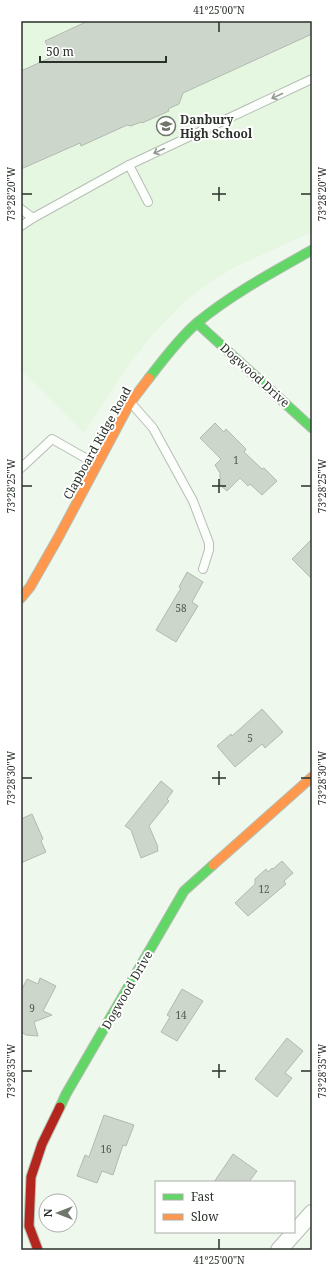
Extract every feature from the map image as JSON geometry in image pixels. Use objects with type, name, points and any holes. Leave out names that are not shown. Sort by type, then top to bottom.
[{"type":"street","name":"Clapboard Ridge Road","points":[[21,598],[30,587],[58,538],[130,403],[163,359],[197,323],[238,293],[312,250]]},
{"type":"street","name":"Dogwood Drive","points":[[197,323],[312,428]]},
{"type":"street","name":"Dogwood Drive","points":[[38,1250],[29,1226],[31,1176],[42,1144],[66,1094],[184,891],[312,777]]},
{"type":"street","points":[[295,1232],[312,1213]]},
{"type":"street","points":[[279,1250],[294,1233]]},
{"type":"lane","points":[[21,226],[128,165],[312,79]]},
{"type":"lane","points":[[128,165],[148,202]]},
{"type":"lane","points":[[21,209],[33,218]]},
{"type":"lane","points":[[130,403],[153,428],[193,501],[209,543],[209,550],[203,569]]},
{"type":"lane","points":[[21,468],[52,439],[97,465]]},
{"type":"shaded area","name":"Danbury High School","points":[[21,21],[312,21],[312,232],[235,267],[209,283],[185,301],[153,334],[130,363],[84,433],[21,370]]},
{"type":"building","points":[[88,21],[312,21],[312,34],[183,93],[179,104],[168,109],[169,111],[142,123],[141,122],[131,126],[127,125],[81,146],[80,143],[21,169],[21,71],[52,57],[45,41]]},
{"type":"building","points":[[215,423],[224,432],[226,429],[246,449],[244,452],[277,481],[262,495],[250,484],[248,486],[240,478],[227,491],[220,485],[220,473],[215,465],[221,459],[200,438]]},
{"type":"building","points":[[312,539],[312,579],[292,559]]},
{"type":"building","points":[[187,572],[203,582],[192,602],[198,606],[176,642],[156,630],[181,588],[179,587]]},
{"type":"building","points":[[262,709],[283,732],[265,748],[262,744],[235,767],[217,746],[231,734],[232,736]]},
{"type":"building","points":[[161,781],[173,791],[167,799],[169,801],[149,826],[158,847],[158,851],[141,858],[131,830],[125,826]]},
{"type":"building","points":[[32,814],[43,839],[41,841],[46,852],[21,863],[21,819]]},
{"type":"building","points":[[282,861],[293,873],[284,881],[286,884],[248,916],[235,903],[255,884],[255,879],[266,869],[268,872]]},
{"type":"building","points":[[40,978],[56,986],[43,1011],[52,1015],[34,1022],[38,1036],[26,1035],[21,1032],[21,991],[27,979],[38,984]]},
{"type":"building","points":[[182,989],[203,1001],[177,1041],[161,1032],[170,1017],[167,1015]]},
{"type":"building","points":[[287,1038],[303,1051],[285,1073],[292,1078],[277,1097],[255,1079]]},
{"type":"building","points":[[104,1115],[134,1125],[126,1146],[123,1145],[113,1175],[102,1171],[97,1183],[77,1176],[85,1155],[89,1157]]},
{"type":"building","points":[[233,1154],[257,1171],[250,1181],[215,1181]]},
{"type":"traffic: fast","points":[[149,378],[178,342],[198,322],[239,293],[312,250]]},
{"type":"traffic: fast","points":[[197,323],[312,428]]},
{"type":"traffic: fast","points":[[60,1107],[66,1094],[184,891],[213,865]]},
{"type":"traffic: slow","points":[[21,598],[30,587],[58,538],[130,403],[149,378]]},
{"type":"traffic: slow","points":[[213,865],[312,777]]},
{"type":"traffic: jam","points":[[38,1250],[29,1226],[31,1177],[42,1144],[60,1107]]},
{"type":"place","name":"Danbury High School","points":[[166,126]]}]
